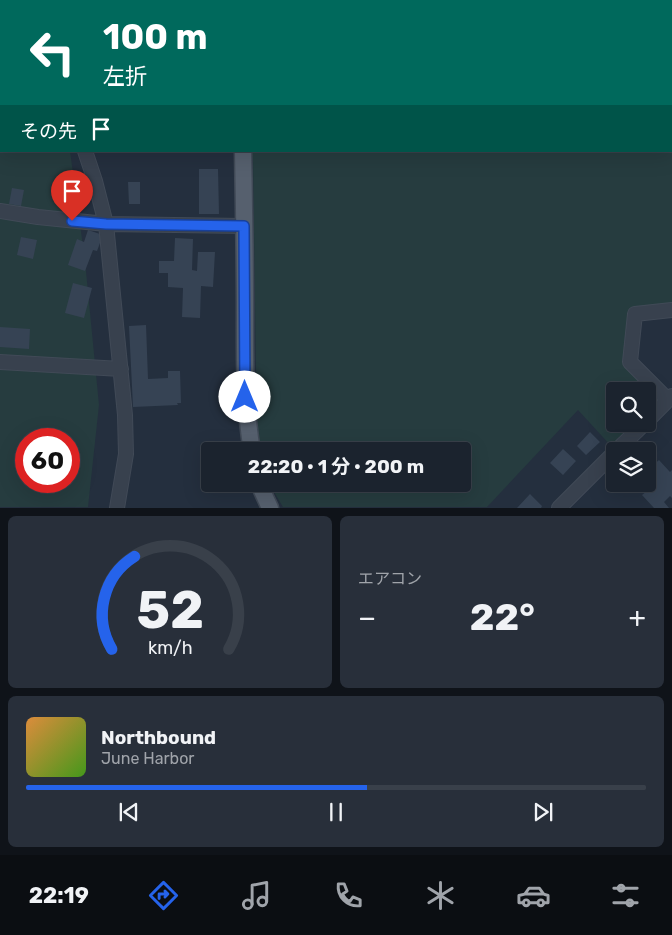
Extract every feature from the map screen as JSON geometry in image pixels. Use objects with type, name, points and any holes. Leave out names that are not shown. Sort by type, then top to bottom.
[{"type":"main road","points":[[242,152],[245,397],[250,442]]},
{"type":"main road","points":[[263,492],[270,508]]},
{"type":"street","points":[[85,152],[95,180],[106,224],[126,415],[126,454],[117,508]]},
{"type":"street","points":[[0,211],[106,224],[244,226]]},
{"type":"street","points":[[656,412],[670,398],[630,362],[635,314],[672,310]]},
{"type":"street","points":[[0,362],[121,370]]},
{"type":"street","points":[[625,442],[636,432]]},
{"type":"street","points":[[559,508],[606,461]]},
{"type":"green space","points":[[0,152],[70,152],[85,261],[99,405],[88,507],[0,507]]},
{"type":"green space","points":[[251,152],[672,152],[672,303],[630,310],[623,363],[641,382],[606,382],[606,432],[626,432],[617,442],[607,442],[578,410],[487,507],[283,507],[274,492],[471,492],[471,442],[257,442],[253,162]]},
{"type":"building","points":[[199,169],[218,169],[219,214],[199,214]]},
{"type":"building","points":[[128,182],[140,182],[140,204],[129,204]]},
{"type":"building","points":[[74,187],[83,207],[73,211],[65,191]]},
{"type":"building","points":[[12,188],[24,190],[21,206],[9,204]]},
{"type":"building","points":[[88,230],[103,235],[97,251],[93,250],[85,271],[68,265],[77,239],[84,242]]},
{"type":"building","points":[[21,237],[37,240],[33,259],[17,255]]},
{"type":"building","points":[[175,238],[193,239],[192,270],[197,271],[198,252],[215,252],[213,287],[201,286],[200,318],[182,317],[183,288],[168,287],[168,273],[159,273],[159,261],[174,261]]},
{"type":"building","points":[[73,283],[92,288],[84,318],[65,313]]},
{"type":"building","points":[[146,325],[148,379],[168,378],[168,371],[180,371],[181,403],[177,403],[178,405],[133,407],[129,326]]},
{"type":"building","points":[[0,327],[30,329],[29,349],[0,347]]},
{"type":"building","points":[[590,432],[600,442],[586,455],[577,446]]},
{"type":"building","points":[[563,449],[576,461],[563,475],[550,463]]},
{"type":"building","points":[[659,460],[670,472],[672,470],[672,498],[670,496],[664,502],[669,508],[654,508],[642,495],[646,492],[656,492],[656,463]]},
{"type":"building","points":[[530,494],[542,506],[541,508],[517,508]]},
{"type":"route","points":[[72,221],[106,224],[244,226],[245,397]]}]
